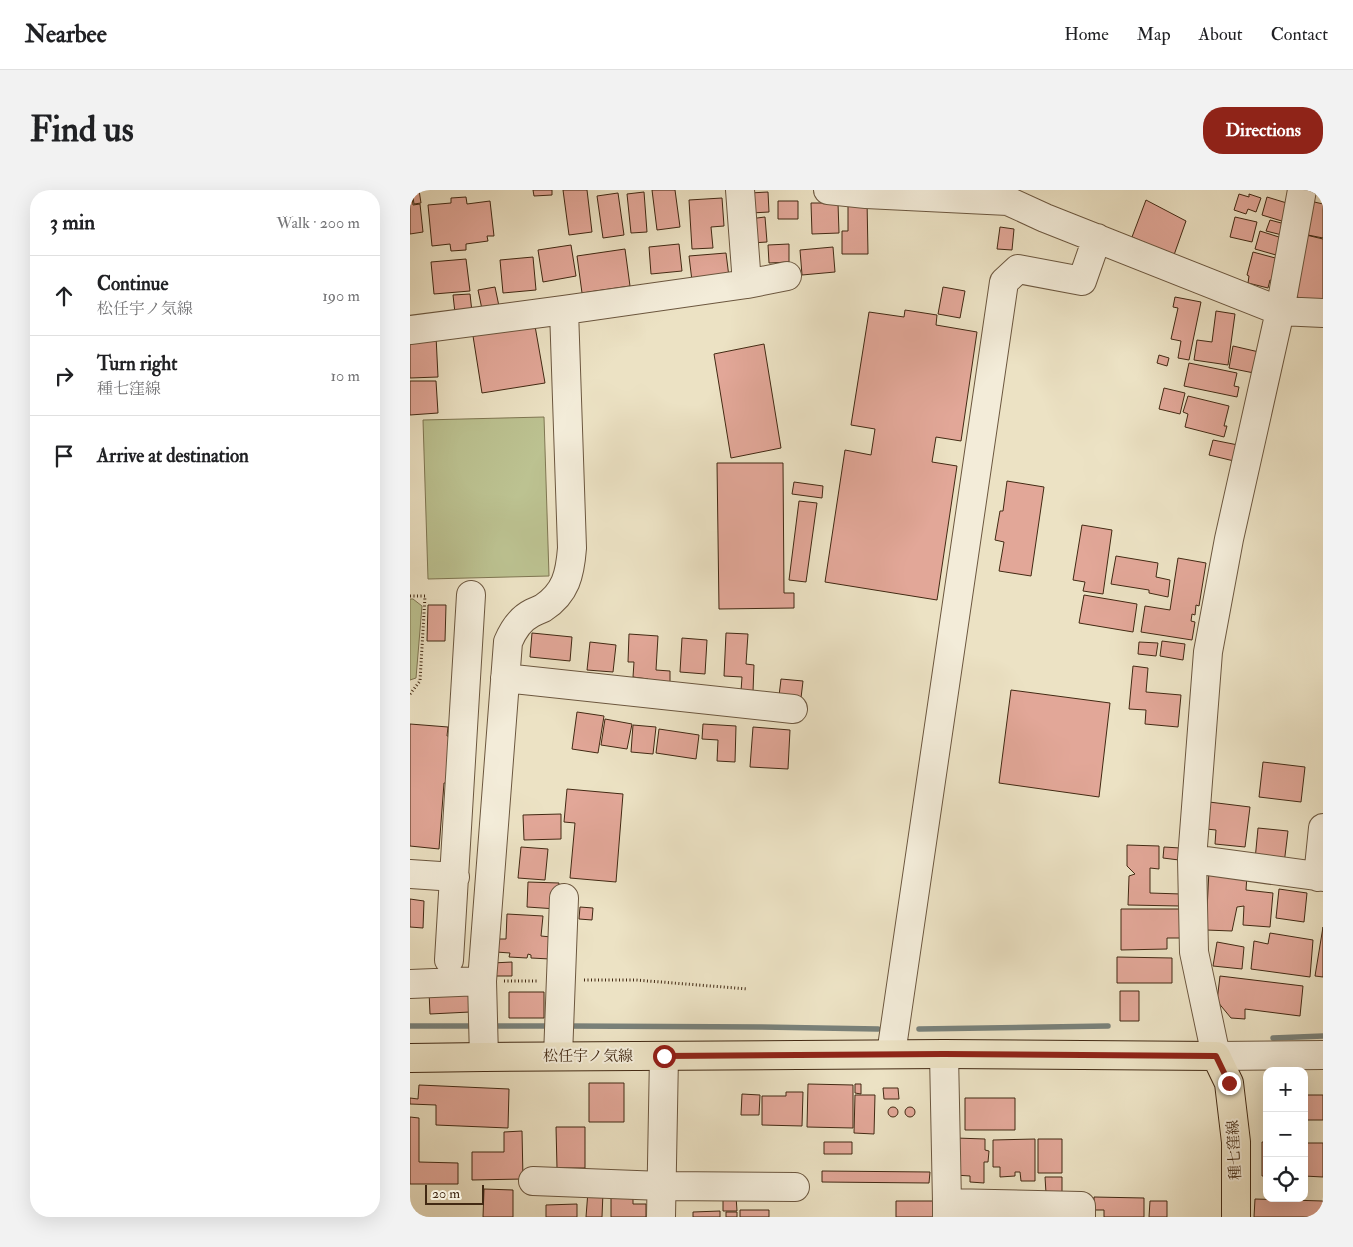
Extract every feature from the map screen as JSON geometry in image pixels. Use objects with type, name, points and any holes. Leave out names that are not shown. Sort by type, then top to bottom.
[{"type":"main road","name":"松任宇ノ気線","points":[[410,1058],[483,1037],[559,1036],[664,1056],[944,1054],[1216,1056]]},
{"type":"main road","name":"種七窪線","points":[[1216,1056],[1229,1083],[1236,1142],[1236,1217]]},
{"type":"street","points":[[740,190],[747,284]]},
{"type":"street","points":[[828,190],[866,194],[1008,201],[1045,218],[1280,310],[1323,313]]},
{"type":"street","points":[[1302,190],[1280,310],[1229,539],[1208,652],[1192,859],[1194,952],[1216,1056],[1323,1055]]},
{"type":"street","points":[[891,1054],[1004,282],[1018,269],[1082,281],[1097,238]]},
{"type":"street","points":[[410,330],[747,284],[787,276]]},
{"type":"street","points":[[483,1037],[482,981],[508,642],[513,630],[521,622],[559,594],[571,566],[564,310]]},
{"type":"street","points":[[449,960],[471,595]]},
{"type":"street","points":[[505,678],[794,709]]},
{"type":"street","points":[[1192,859],[1320,877],[1323,828]]},
{"type":"street","points":[[410,874],[456,865],[492,854]]},
{"type":"street","points":[[559,1036],[564,898]]},
{"type":"street","points":[[410,984],[482,981]]},
{"type":"street","points":[[944,1054],[948,1210],[1081,1206],[1081,1217]]},
{"type":"street","points":[[661,1217],[664,1056]]},
{"type":"street","points":[[534,1181],[662,1186],[795,1187]]},
{"type":"path","points":[[410,596],[425,596],[420,681],[410,694]]},
{"type":"path","points":[[482,981],[636,980],[748,989]]},
{"type":"green space","points":[[544,417],[549,576],[428,579],[423,420]]},
{"type":"green space","points":[[410,599],[413,599],[422,606],[416,678],[410,680]]},
{"type":"building","points":[[410,190],[413,205],[420,204],[423,232],[410,234]]},
{"type":"building","points":[[412,190],[419,190],[421,203],[414,204]]},
{"type":"building","points":[[533,190],[552,190],[552,195],[534,196]]},
{"type":"building","points":[[563,190],[587,190],[592,232],[569,235]]},
{"type":"building","points":[[652,190],[675,190],[680,227],[657,230]]},
{"type":"building","points":[[644,192],[647,232],[631,233],[627,194]]},
{"type":"building","points":[[768,192],[769,212],[751,213],[750,193]]},
{"type":"building","points":[[618,193],[624,235],[603,238],[597,196]]},
{"type":"building","points":[[1239,194],[1249,197],[1249,194],[1261,198],[1256,212],[1248,209],[1246,214],[1234,210]]},
{"type":"building","points":[[466,197],[467,204],[490,201],[494,236],[487,236],[488,241],[466,244],[466,250],[451,251],[450,244],[432,246],[428,205],[451,203],[451,198]]},
{"type":"building","points":[[1267,197],[1290,204],[1285,222],[1262,215]]},
{"type":"building","points":[[722,198],[724,226],[711,227],[713,248],[692,249],[689,200]]},
{"type":"building","points":[[867,200],[868,254],[842,254],[842,231],[848,231],[848,201]]},
{"type":"building","points":[[1146,200],[1186,221],[1174,255],[1132,237]]},
{"type":"building","points":[[778,201],[798,201],[798,219],[778,219]]},
{"type":"building","points":[[1310,201],[1323,204],[1323,238],[1303,234]]},
{"type":"building","points":[[811,203],[838,203],[839,233],[812,234]]},
{"type":"building","points":[[765,217],[767,242],[751,243],[749,219]]},
{"type":"building","points":[[1235,217],[1257,222],[1252,242],[1230,237]]},
{"type":"building","points":[[1270,220],[1285,224],[1282,235],[1266,231]]},
{"type":"building","points":[[1000,227],[1014,229],[1012,250],[997,249]]},
{"type":"building","points":[[1260,231],[1282,238],[1276,255],[1255,249]]},
{"type":"building","points":[[1302,234],[1323,239],[1323,304],[1286,294]]},
{"type":"building","points":[[679,244],[682,271],[651,274],[649,247]]},
{"type":"building","points":[[789,244],[789,262],[769,263],[768,245]]},
{"type":"building","points":[[571,245],[576,276],[543,282],[538,250]]},
{"type":"building","points":[[833,247],[835,272],[802,275],[800,250]]},
{"type":"building","points":[[625,249],[630,286],[582,293],[577,256]]},
{"type":"building","points":[[1253,252],[1279,259],[1274,281],[1270,280],[1268,288],[1248,283],[1249,276],[1247,275]]},
{"type":"building","points":[[726,253],[729,277],[692,281],[689,256]]},
{"type":"building","points":[[533,257],[536,290],[503,293],[500,260]]},
{"type":"building","points":[[466,259],[470,291],[434,294],[431,262]]},
{"type":"building","points":[[495,287],[500,311],[483,314],[478,290]]},
{"type":"building","points":[[943,287],[965,291],[960,318],[938,314]]},
{"type":"building","points":[[470,294],[472,312],[455,313],[453,295]]},
{"type":"building","points":[[1175,297],[1201,302],[1189,360],[1178,358],[1181,341],[1171,339],[1178,308],[1173,307]]},
{"type":"building","points":[[905,310],[937,315],[936,325],[977,332],[961,441],[936,437],[932,462],[957,466],[937,600],[825,582],[845,450],[871,455],[875,429],[851,425],[869,312],[904,317]]},
{"type":"building","points":[[1216,311],[1235,314],[1228,365],[1194,360],[1197,340],[1212,342]]},
{"type":"building","points":[[535,326],[545,383],[482,393],[473,336]]},
{"type":"building","points":[[436,336],[438,377],[410,378],[410,337]]},
{"type":"building","points":[[764,344],[781,448],[731,458],[714,354]]},
{"type":"building","points":[[1233,346],[1259,352],[1254,373],[1229,368]]},
{"type":"building","points":[[1159,355],[1169,358],[1167,366],[1157,363]]},
{"type":"building","points":[[1189,363],[1237,373],[1234,386],[1239,387],[1237,397],[1184,386]]},
{"type":"building","points":[[410,381],[436,381],[438,413],[410,415]]},
{"type":"building","points":[[1164,388],[1185,393],[1180,414],[1159,409]]},
{"type":"building","points":[[1188,396],[1229,406],[1224,426],[1227,426],[1224,437],[1185,427],[1188,414],[1183,412]]},
{"type":"building","points":[[1213,440],[1238,445],[1234,461],[1209,455]]},
{"type":"building","points":[[717,463],[783,463],[784,593],[794,593],[794,608],[719,609]]},
{"type":"building","points":[[1007,481],[1044,487],[1031,576],[999,571],[1004,542],[995,540],[1000,511],[1003,511]]},
{"type":"building","points":[[794,482],[823,486],[822,498],[792,494]]},
{"type":"building","points":[[799,501],[817,503],[806,582],[789,580]]},
{"type":"building","points":[[1082,525],[1112,530],[1103,594],[1083,591],[1085,582],[1073,580]]},
{"type":"building","points":[[1116,556],[1158,563],[1156,577],[1170,580],[1168,597],[1149,593],[1149,590],[1111,584]]},
{"type":"building","points":[[1178,558],[1206,563],[1199,606],[1196,605],[1195,615],[1192,614],[1191,621],[1195,622],[1192,640],[1141,632],[1145,606],[1170,610]]},
{"type":"building","points":[[1084,595],[1137,604],[1133,632],[1079,623]]},
{"type":"building","points":[[428,605],[446,605],[445,641],[427,641]]},
{"type":"building","points":[[532,633],[572,637],[570,661],[530,657]]},
{"type":"building","points":[[726,633],[748,634],[746,664],[754,665],[753,692],[741,691],[742,677],[724,676]]},
{"type":"building","points":[[629,634],[658,636],[656,670],[670,671],[670,685],[647,683],[648,679],[633,677],[634,662],[628,662]]},
{"type":"building","points":[[682,638],[707,640],[705,674],[680,672]]},
{"type":"building","points":[[1162,641],[1185,644],[1183,660],[1160,656]]},
{"type":"building","points":[[590,642],[616,645],[613,672],[587,670]]},
{"type":"building","points":[[1139,642],[1158,643],[1156,656],[1138,654]]},
{"type":"building","points":[[1133,666],[1148,668],[1146,692],[1181,695],[1178,727],[1145,724],[1146,710],[1129,709]]},
{"type":"building","points":[[781,679],[803,681],[801,698],[779,696]]},
{"type":"building","points":[[1011,690],[1110,703],[1099,797],[999,783]]},
{"type":"building","points":[[577,712],[604,716],[598,753],[572,749]]},
{"type":"building","points":[[605,719],[632,724],[627,749],[601,745]]},
{"type":"building","points":[[410,724],[448,727],[447,736],[456,737],[452,783],[444,783],[439,849],[410,846]]},
{"type":"building","points":[[703,724],[736,726],[735,762],[717,761],[718,740],[702,739]]},
{"type":"building","points":[[633,725],[656,727],[653,754],[631,752]]},
{"type":"building","points":[[753,727],[790,730],[788,769],[750,767]]},
{"type":"building","points":[[659,729],[699,735],[696,759],[656,753]]},
{"type":"building","points":[[1263,762],[1305,767],[1301,802],[1259,797]]},
{"type":"building","points":[[567,789],[623,794],[616,882],[570,878],[575,823],[564,822]]},
{"type":"building","points":[[1209,802],[1250,807],[1245,847],[1215,844],[1216,830],[1206,829]]},
{"type":"building","points":[[561,814],[561,839],[524,840],[523,815]]},
{"type":"building","points":[[1258,828],[1288,831],[1284,864],[1255,860]]},
{"type":"building","points":[[1127,845],[1159,846],[1159,869],[1150,868],[1150,893],[1181,894],[1180,906],[1128,905],[1129,876],[1135,874],[1127,866]]},
{"type":"building","points":[[521,847],[548,849],[545,880],[518,878]]},
{"type":"building","points":[[1164,847],[1180,848],[1179,860],[1163,858]]},
{"type":"building","points":[[1209,870],[1247,875],[1246,890],[1273,893],[1270,927],[1243,925],[1244,906],[1237,907],[1232,931],[1206,930]]},
{"type":"building","points":[[528,882],[559,883],[557,909],[527,907]]},
{"type":"building","points":[[1279,889],[1307,893],[1304,922],[1276,918]]},
{"type":"building","points":[[410,899],[424,901],[423,928],[410,927]]},
{"type":"building","points":[[580,907],[593,908],[592,920],[579,919]]},
{"type":"building","points":[[1121,909],[1180,909],[1180,938],[1167,938],[1167,949],[1121,950]]},
{"type":"building","points":[[507,914],[543,916],[541,936],[551,937],[550,959],[531,958],[531,955],[528,954],[527,958],[509,957],[510,953],[496,952],[496,939],[506,939]]},
{"type":"building","points":[[1323,927],[1323,977],[1315,976]]},
{"type":"building","points":[[1270,933],[1313,940],[1310,977],[1251,969],[1254,941],[1268,944]]},
{"type":"building","points":[[1217,942],[1244,947],[1242,969],[1213,966]]},
{"type":"building","points":[[1117,957],[1172,958],[1172,983],[1117,983]]},
{"type":"building","points":[[512,962],[512,976],[492,976],[492,963]]},
{"type":"building","points":[[1220,976],[1303,986],[1300,1016],[1245,1009],[1245,1019],[1231,1018],[1217,1001]]},
{"type":"building","points":[[468,989],[470,1012],[430,1014],[429,991]]},
{"type":"building","points":[[1120,991],[1139,991],[1139,1021],[1120,1021]]},
{"type":"building","points":[[509,992],[544,992],[544,1018],[509,1018]]},
{"type":"building","points":[[589,1083],[624,1083],[624,1122],[589,1122]]},
{"type":"building","points":[[808,1084],[853,1085],[853,1128],[807,1127]]},
{"type":"building","points":[[855,1084],[861,1084],[861,1094],[855,1093]]},
{"type":"building","points":[[419,1085],[509,1089],[508,1128],[436,1125],[436,1105],[410,1104],[410,1098],[418,1099]]},
{"type":"building","points":[[883,1088],[898,1088],[899,1099],[884,1099]]},
{"type":"building","points":[[786,1092],[803,1092],[802,1126],[762,1125],[762,1096],[786,1096]]},
{"type":"building","points":[[742,1094],[760,1095],[759,1115],[741,1115]]},
{"type":"building","points":[[855,1095],[875,1095],[874,1134],[854,1133]]},
{"type":"building","points":[[1308,1095],[1323,1095],[1323,1120],[1308,1120]]},
{"type":"building","points":[[965,1098],[1015,1098],[1015,1130],[965,1130]]},
{"type":"building","points":[[891,1107],[895,1107],[898,1112],[897,1116],[891,1117],[888,1114],[888,1110]]},
{"type":"building","points":[[908,1107],[912,1107],[915,1112],[914,1116],[908,1117],[905,1114],[905,1110]]},
{"type":"building","points":[[410,1117],[419,1118],[419,1162],[458,1163],[458,1184],[410,1184]]},
{"type":"building","points":[[556,1127],[585,1127],[585,1168],[557,1168]]},
{"type":"building","points":[[522,1131],[523,1179],[472,1180],[472,1152],[504,1152],[504,1132]]},
{"type":"building","points":[[956,1138],[985,1139],[985,1150],[989,1151],[988,1162],[984,1162],[984,1183],[970,1182],[970,1176],[955,1175]]},
{"type":"building","points":[[1035,1139],[1035,1181],[1021,1181],[1020,1172],[1015,1172],[1015,1176],[1000,1177],[1000,1167],[993,1167],[993,1140]]},
{"type":"building","points":[[1038,1139],[1062,1139],[1062,1173],[1038,1173]]},
{"type":"building","points":[[824,1142],[852,1142],[852,1154],[824,1154]]},
{"type":"building","points":[[1262,1142],[1263,1142],[1263,1176]]},
{"type":"building","points":[[1308,1143],[1323,1143],[1323,1177],[1308,1176]]},
{"type":"building","points":[[822,1171],[930,1172],[929,1183],[822,1182]]},
{"type":"building","points":[[1045,1177],[1062,1177],[1062,1193],[1046,1193]]},
{"type":"building","points":[[484,1189],[513,1190],[513,1217],[483,1217]]},
{"type":"building","points":[[588,1191],[603,1192],[602,1217],[586,1217]]},
{"type":"building","points":[[633,1195],[633,1204],[646,1204],[646,1217],[611,1217],[611,1196]]},
{"type":"building","points":[[723,1196],[736,1196],[737,1211],[723,1211]]},
{"type":"building","points":[[1094,1197],[1144,1198],[1144,1217],[1104,1217],[1104,1210],[1094,1210]]},
{"type":"building","points":[[1255,1199],[1263,1199],[1263,1202],[1323,1201],[1323,1217],[1254,1217]]},
{"type":"building","points":[[896,1201],[939,1201],[939,1217],[896,1217]]},
{"type":"building","points":[[1150,1201],[1167,1201],[1167,1217],[1149,1217]]},
{"type":"building","points":[[577,1204],[577,1217],[546,1217],[546,1205]]},
{"type":"building","points":[[740,1210],[769,1210],[769,1217],[740,1217]]},
{"type":"building","points":[[720,1211],[720,1217],[693,1217],[693,1212]]},
{"type":"building","points":[[726,1212],[737,1212],[737,1217],[726,1217]]},
{"type":"waterway","points":[[410,1026],[474,1026]]},
{"type":"waterway","points":[[495,1026],[551,1026]]},
{"type":"waterway","points":[[566,1026],[878,1029]]},
{"type":"waterway","points":[[919,1029],[1108,1026]]},
{"type":"waterway","points":[[1273,1038],[1323,1036]]},
{"type":"route","points":[[664,1056],[944,1054],[1216,1056],[1229,1083]]}]
